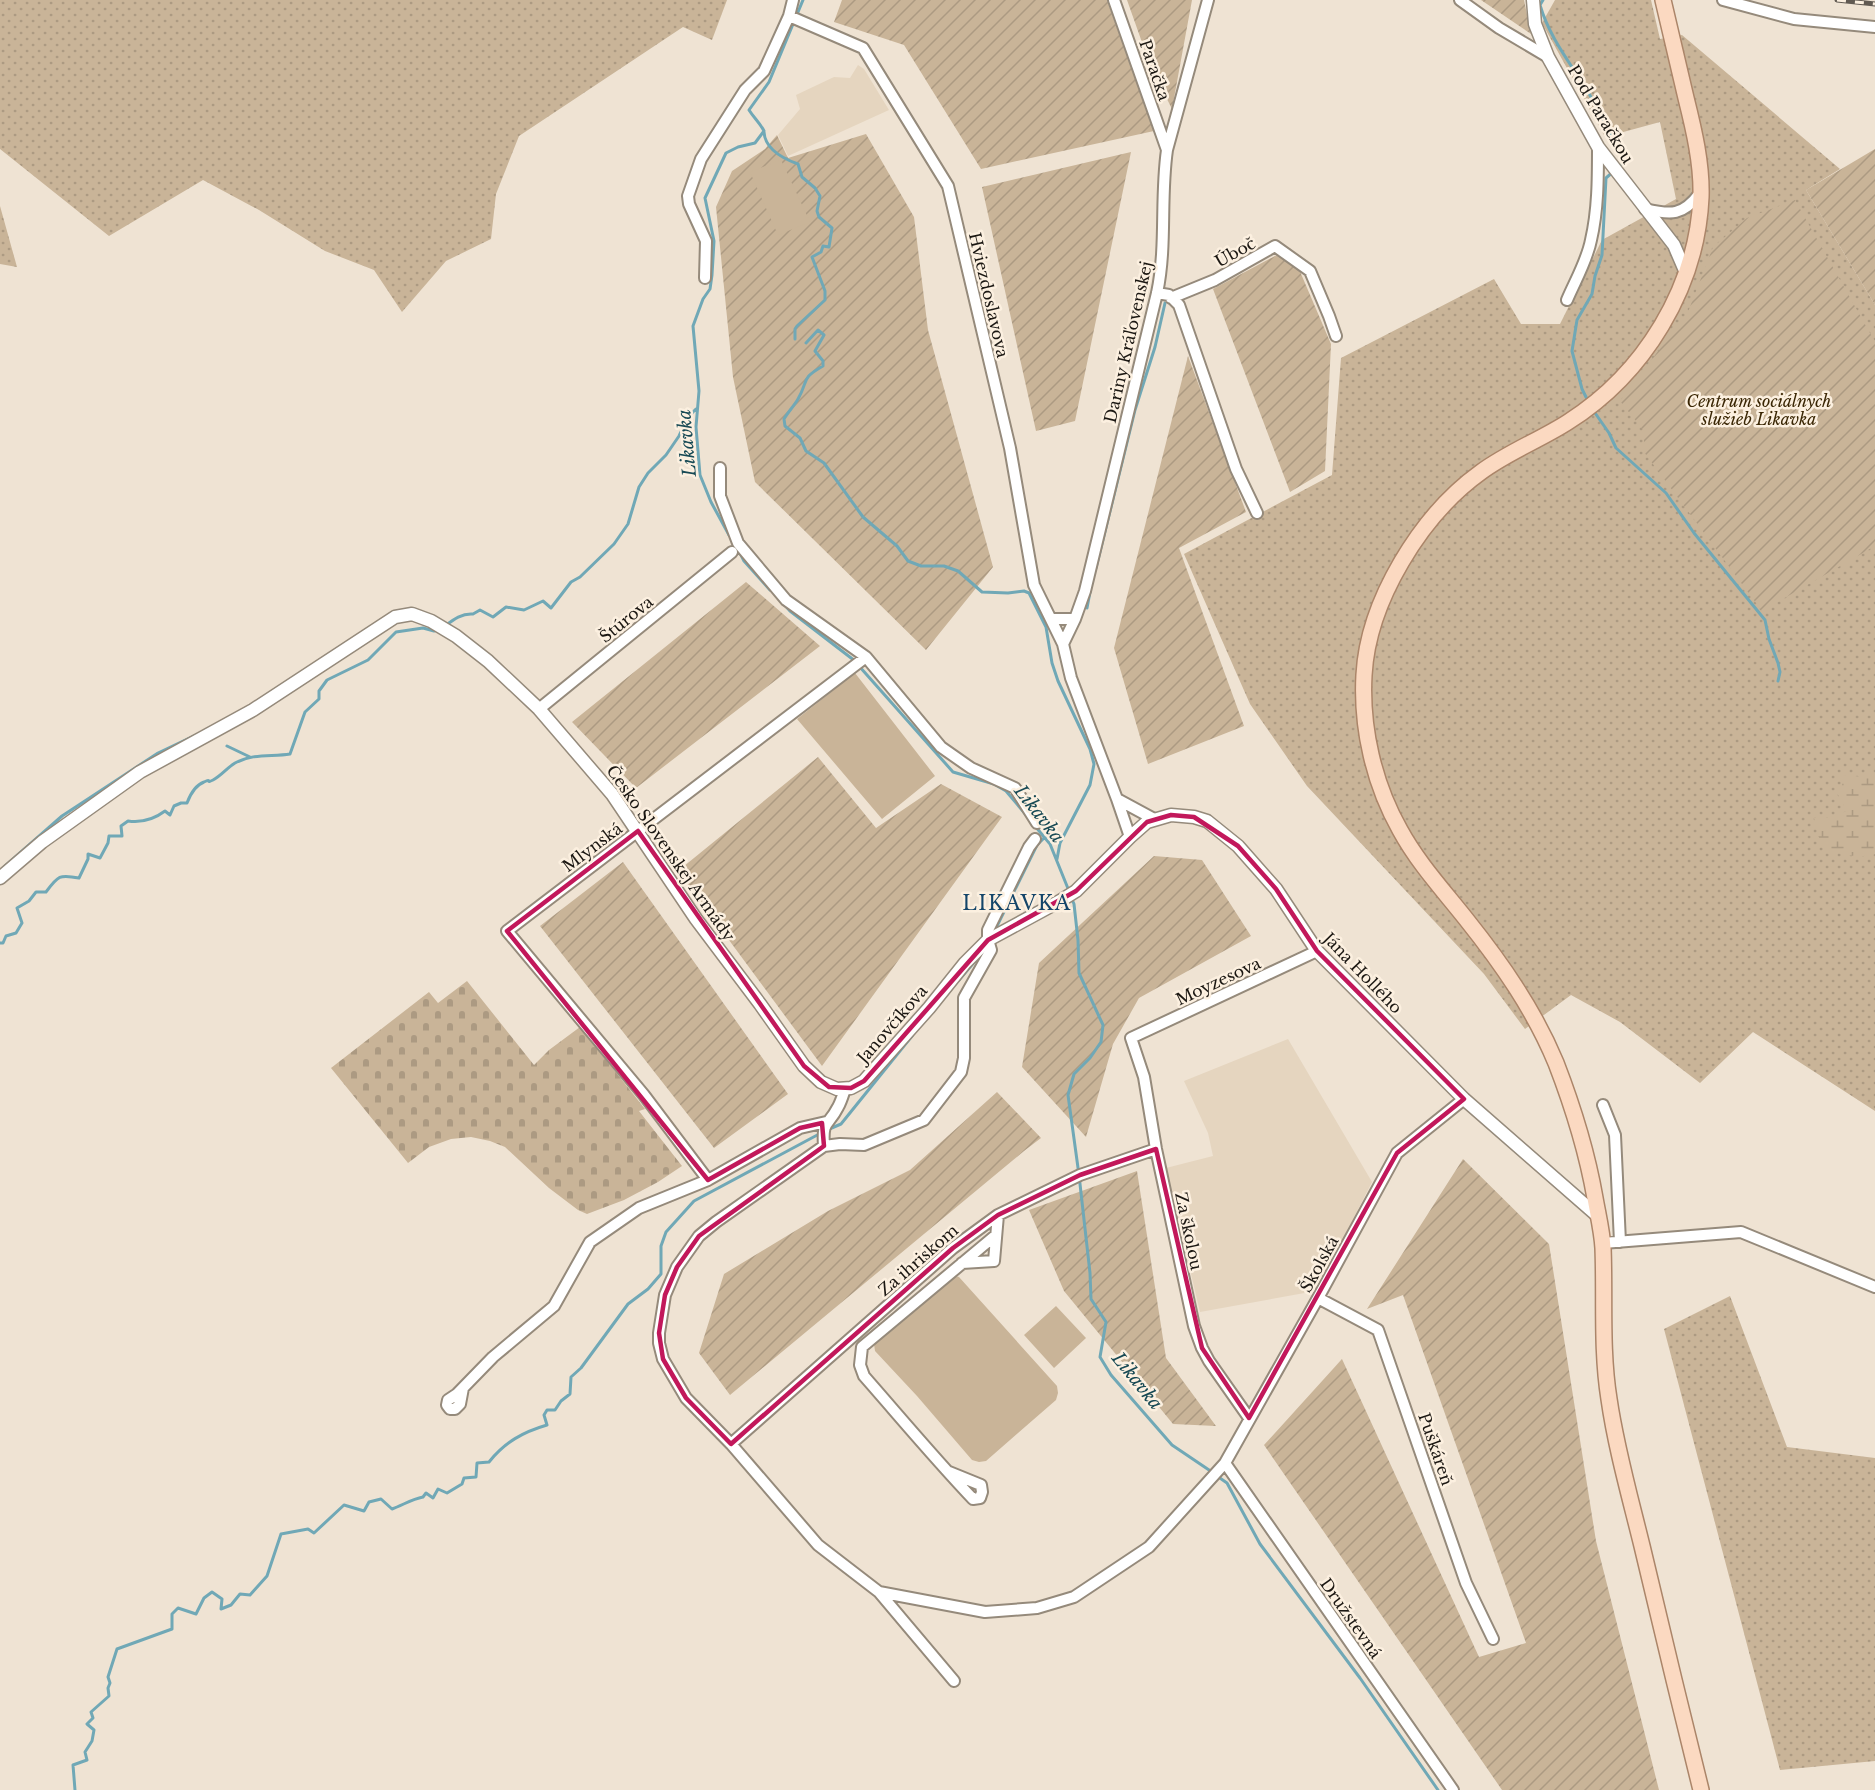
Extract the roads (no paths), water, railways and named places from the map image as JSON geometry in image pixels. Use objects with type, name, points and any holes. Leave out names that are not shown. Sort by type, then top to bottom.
[{"type":"main road","points":[[1663,1],[1699,160],[1701,192],[1695,238],[1686,273],[1664,321],[1641,358],[1615,387],[1569,422],[1497,461],[1472,478],[1447,502],[1417,538],[1398,567],[1375,621],[1365,661],[1364,699],[1373,764],[1384,798],[1398,827],[1430,875],[1483,940],[1513,982],[1550,1048],[1583,1142],[1603,1243],[1604,1345],[1610,1407],[1701,1790]]},
{"type":"street","points":[[705,278],[706,241],[689,204],[688,196],[700,159],[746,90],[764,71],[789,16],[793,0]]},
{"type":"street","name":"Paračka","points":[[1114,0],[1167,150]]},
{"type":"street","name":"Dariny Kráľovenskej","points":[[1063,644],[1075,619],[1084,591],[1156,293],[1163,248],[1164,171],[1167,150],[1208,0]]},
{"type":"street","name":"Pod Paračkou","points":[[1460,0],[1499,28],[1548,57],[1598,147],[1674,245],[1686,273]]},
{"type":"street","points":[[1533,0],[1536,24],[1548,57]]},
{"type":"street","points":[[1723,0],[1794,19],[1875,27]]},
{"type":"street","name":"Hviezdoslavova","points":[[789,16],[863,48],[948,186],[1010,448],[1034,585],[1063,644]]},
{"type":"street","points":[[1567,300],[1591,242],[1598,200],[1598,147]]},
{"type":"street","points":[[1645,209],[1665,213],[1680,212],[1691,205],[1701,192]]},
{"type":"street","name":"Úboč","points":[[1171,298],[1215,280],[1275,246],[1310,271],[1336,336]]},
{"type":"street","points":[[1156,293],[1169,295],[1179,305],[1236,469],[1257,513]]},
{"type":"street","points":[[720,468],[720,496],[738,543],[786,600],[860,662],[941,747],[971,768],[1016,788],[1037,823]]},
{"type":"street","name":"Štúrova","points":[[539,708],[732,552]]},
{"type":"street","name":"Česko Slovenskej Armády","points":[[0,878],[42,842],[140,772],[254,710],[395,617],[412,614],[431,621],[456,636],[488,661],[539,708],[612,794],[696,919],[804,1066],[829,1087],[845,1089]]},
{"type":"street","points":[[1051,619],[1075,619]]},
{"type":"street","points":[[1063,644],[1071,678],[1130,837]]},
{"type":"street","name":"Mlynská","points":[[708,1180],[644,1095],[507,931],[860,662]]},
{"type":"street","points":[[1117,799],[1154,819]]},
{"type":"street","name":"Jána Hollého","points":[[1154,819],[1171,815],[1194,817],[1207,821],[1225,834],[1276,889],[1317,951],[1464,1099],[1599,1217]]},
{"type":"street","name":"Janovčíkova","points":[[845,1089],[864,1081],[929,1008],[965,963],[988,940],[1076,891],[1140,827],[1154,819]]},
{"type":"street","points":[[954,1681],[879,1592],[818,1545],[731,1444],[686,1398],[663,1359],[659,1343],[665,1295],[677,1267],[699,1236],[824,1146],[864,1145],[924,1120],[961,1072],[964,1058],[964,998],[991,950],[988,930],[1035,839]]},
{"type":"street","name":"Moyzesova","points":[[1131,1038],[1317,951]]},
{"type":"street","name":"Za školou","points":[[1131,1038],[1144,1077],[1156,1149],[1194,1326],[1202,1348],[1250,1418]]},
{"type":"street","points":[[824,1146],[823,1132],[826,1122],[838,1109],[845,1089]]},
{"type":"street","name":"Školská","points":[[879,1592],[985,1611],[1037,1608],[1074,1598],[1149,1547],[1225,1463],[1397,1153],[1464,1099]]},
{"type":"street","points":[[1603,1105],[1615,1135],[1620,1242]]},
{"type":"street","points":[[463,1388],[493,1357],[554,1306],[590,1242],[639,1208],[708,1180],[800,1128],[826,1122]]},
{"type":"street","name":"Za ihriskom","points":[[731,1444],[953,1248],[998,1215],[1080,1175],[1156,1149]]},
{"type":"street","points":[[962,1263],[994,1261],[998,1215]]},
{"type":"street","points":[[1603,1243],[1741,1232],[1875,1287]]},
{"type":"street","points":[[949,1472],[864,1377],[860,1365],[862,1347],[996,1235]]},
{"type":"street","name":"Puškáreň","points":[[1318,1298],[1378,1330],[1466,1583],[1493,1639]]},
{"type":"street","name":"Družstevná","points":[[1225,1463],[1453,1790]]},
{"type":"waterway","name":"Likavka","points":[[729,535],[711,502],[700,475],[696,427],[699,391],[693,326],[703,299],[710,289],[714,241],[705,198],[726,153],[755,143],[764,131],[749,110],[769,82],[803,0]]},
{"type":"waterway","points":[[1543,0],[1540,5],[1548,27],[1596,105],[1625,162],[1619,167]]},
{"type":"waterway","points":[[764,132],[772,148],[781,156],[798,164],[802,177],[815,188],[820,196],[817,211],[819,217],[832,228],[829,247],[823,246],[821,252],[812,257],[825,291],[825,300],[797,326],[795,339]]},
{"type":"waterway","points":[[1588,401],[1582,389],[1572,351],[1577,320],[1592,294],[1602,255],[1606,178],[1614,171]]},
{"type":"waterway","points":[[1096,568],[1135,410],[1155,347],[1165,303]]},
{"type":"waterway","points":[[806,343],[818,330],[824,335],[815,351],[823,361],[823,366],[808,377],[798,399],[784,419],[785,426],[800,438],[806,451],[824,463],[863,517],[897,546],[908,561],[921,566],[944,566],[958,571],[982,592],[1024,591],[1029,593],[1046,627],[1052,663],[1058,681],[1090,749],[1094,764],[1090,785],[1060,843],[1057,859]]},
{"type":"waterway","points":[[445,626],[458,617],[480,610],[493,617],[506,607],[524,610],[543,601],[551,608],[571,582],[580,577],[614,544],[628,524],[639,487],[648,473],[666,455],[688,417],[696,409]]},
{"type":"waterway","points":[[1593,410],[1616,448],[1666,493],[1694,533],[1765,620],[1780,672],[1778,681]]},
{"type":"waterway","name":"Likavka","points":[[739,551],[744,561],[770,590]]},
{"type":"waterway","points":[[1087,608],[1090,592]]},
{"type":"waterway","name":"Likavka","points":[[783,603],[790,611],[855,661]]},
{"type":"waterway","points":[[0,943],[3,943],[6,936],[16,933],[22,923],[17,908],[29,901],[36,892],[46,892],[53,882],[63,876],[79,878],[88,854],[100,858],[109,836],[122,836],[121,826],[128,821],[138,822],[152,819],[165,811],[170,815],[174,806],[187,803],[198,785],[211,781],[242,760],[290,754],[305,712],[319,699],[319,691],[327,680],[368,660],[396,632],[423,628],[434,631],[439,629]]},
{"type":"waterway","name":"Likavka","points":[[859,666],[953,772],[994,784],[1006,791],[1027,816]]},
{"type":"waterway","points":[[4,867],[62,816],[158,753],[198,734]]},
{"type":"waterway","points":[[227,746],[250,757]]},
{"type":"waterway","name":"Likavka","points":[[1035,826],[1050,844],[1069,891]]},
{"type":"waterway","points":[[995,930],[1037,845],[1044,838]]},
{"type":"waterway","name":"Likavka","points":[[1071,897],[1074,904],[1078,940],[1079,973],[1103,1025],[1101,1042],[1090,1058],[1074,1074],[1068,1095],[1079,1175],[1091,1299],[1106,1322],[1100,1357],[1111,1375],[1172,1445],[1212,1472]]},
{"type":"waterway","points":[[959,980],[976,960]]},
{"type":"waterway","points":[[827,1130],[841,1124],[912,1036]]},
{"type":"waterway","points":[[75,1790],[73,1765],[87,1760],[85,1752],[92,1741],[94,1730],[87,1724],[93,1718],[91,1712],[109,1696],[108,1677],[117,1649],[172,1629],[172,1614],[178,1608],[196,1614],[204,1598],[212,1592],[222,1599],[221,1609],[231,1605],[240,1594],[250,1595],[267,1576],[281,1534],[308,1529],[314,1533],[344,1505],[364,1511],[369,1502],[381,1499],[392,1509],[423,1497],[426,1493],[433,1498],[438,1489],[447,1493],[462,1484],[464,1478],[476,1477],[477,1463],[489,1462],[515,1439],[547,1425],[544,1415],[547,1410],[555,1410],[570,1394],[571,1377],[581,1368],[628,1304],[648,1289],[661,1274],[661,1246],[666,1232],[694,1201],[821,1133]]},
{"type":"waterway","name":"Likavka","points":[[1217,1476],[1227,1483],[1260,1544],[1360,1678],[1438,1790]]},
{"type":"railway","points":[[1837,0],[1875,4]]},
{"type":"district","name":"LIKAVKA","points":[[1017,903]]},
{"type":"park label","name":"Centrum sociálnych služieb Likavka","points":[[1759,410]]}]
